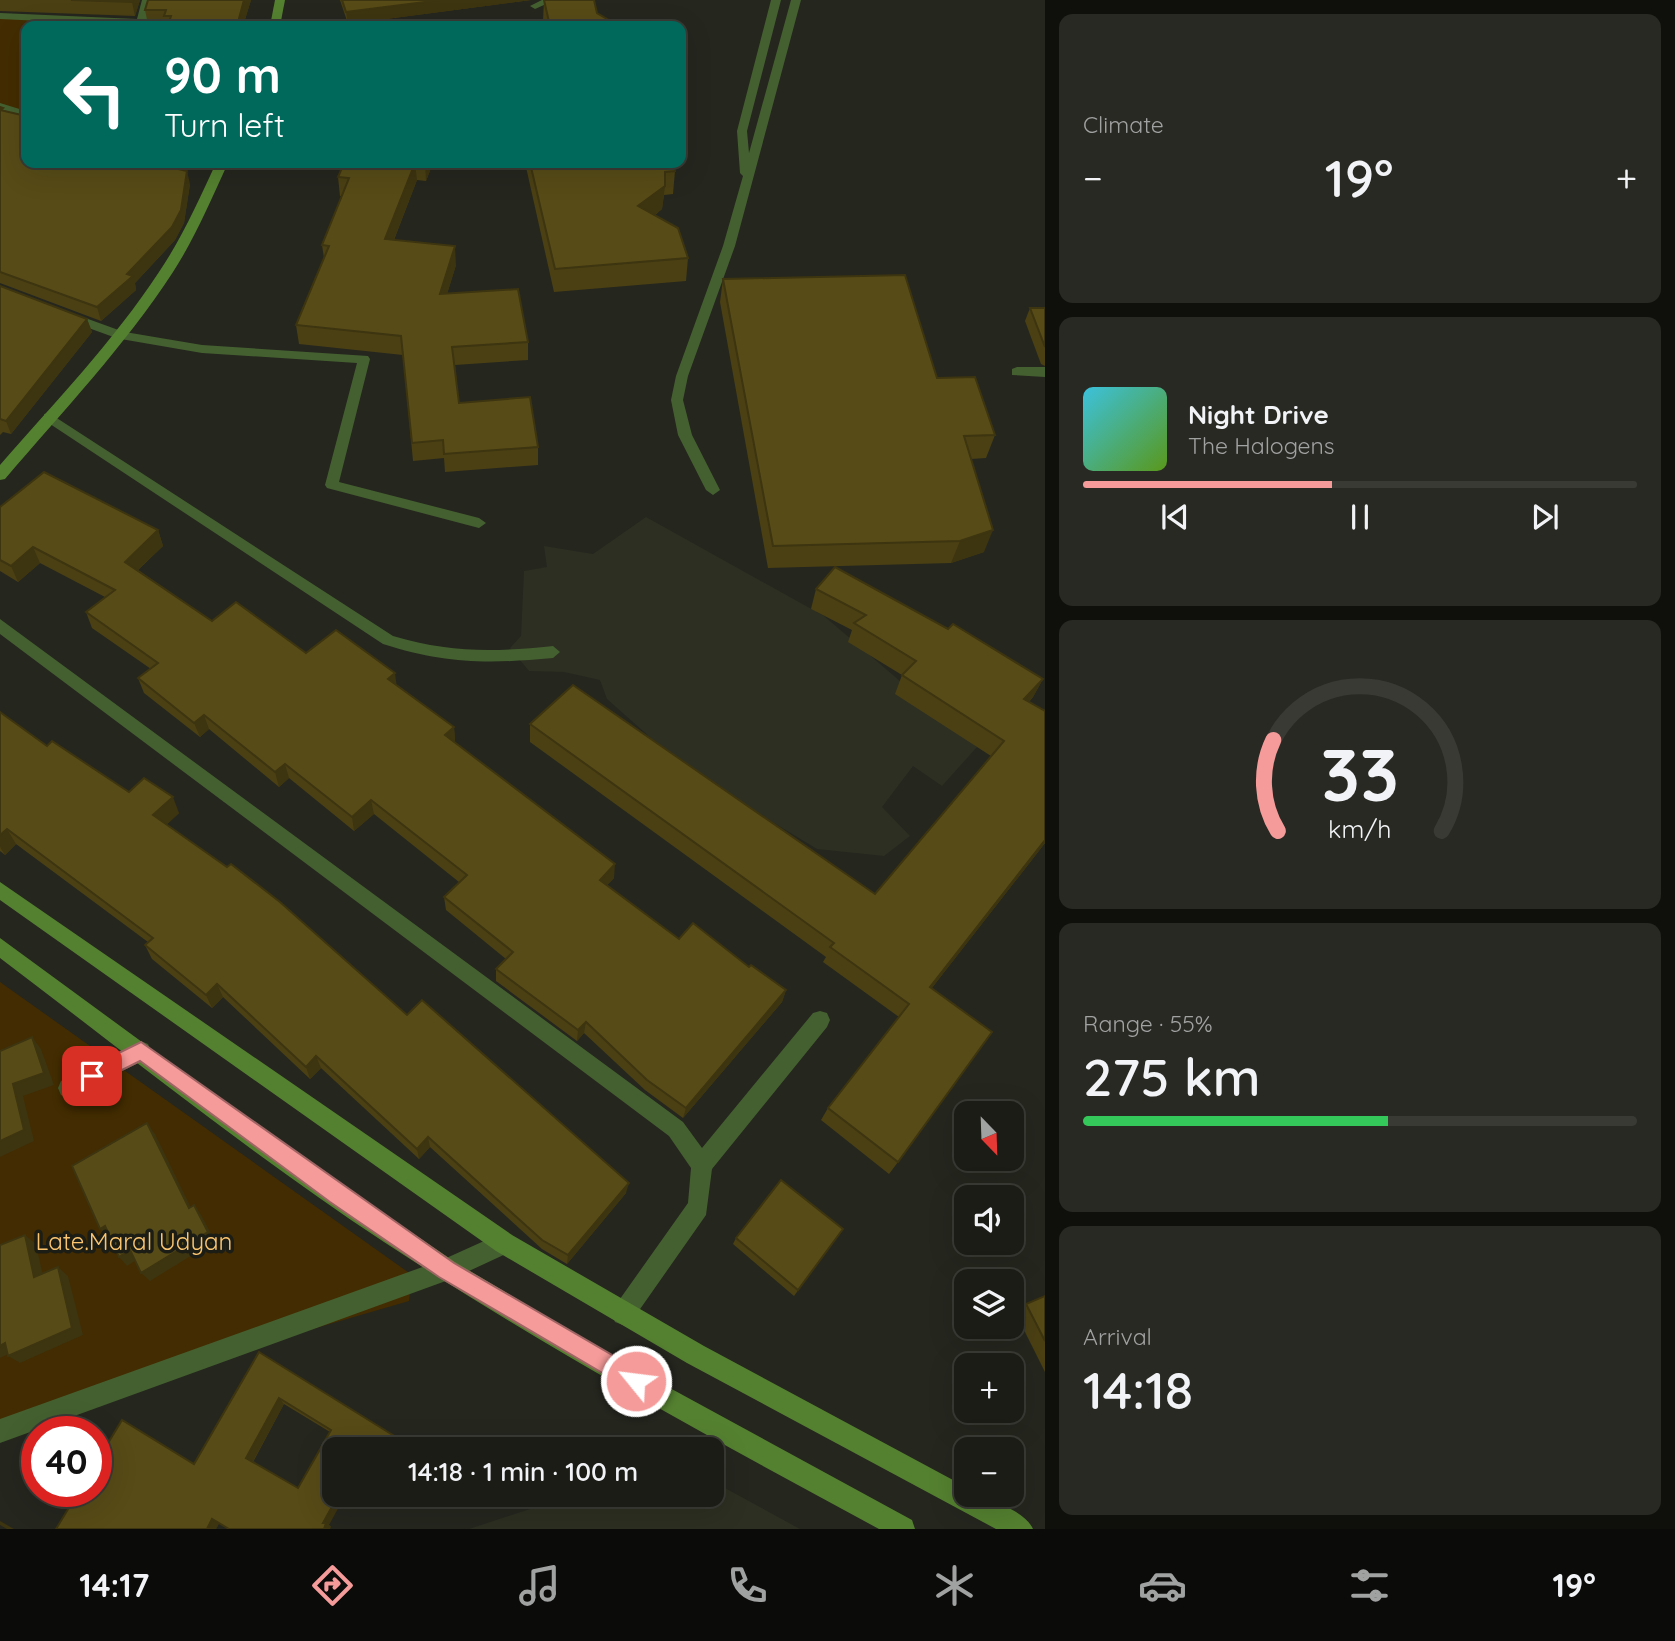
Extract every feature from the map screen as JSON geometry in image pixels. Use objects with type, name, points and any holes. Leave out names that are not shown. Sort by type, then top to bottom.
[{"type":"street","points":[[276,21],[281,0]]},
{"type":"street","points":[[0,475],[119,334],[166,273],[197,219],[220,168]]},
{"type":"street","points":[[47,307],[119,334]]},
{"type":"street","points":[[1017,372],[1045,372]]},
{"type":"street","points":[[0,625],[676,1129],[702,1165]]},
{"type":"street","points":[[0,891],[504,1243],[623,1314],[1021,1529]]},
{"type":"street","points":[[0,947],[337,1195],[446,1270],[563,1340],[903,1529]]},
{"type":"street","points":[[623,1314],[698,1207],[702,1165],[820,1020]]},
{"type":"street","points":[[68,1088],[141,1051]]},
{"type":"street","points":[[0,1431],[446,1270],[504,1243]]},
{"type":"lane","points":[[140,21],[147,0]]},
{"type":"lane","points":[[535,6],[550,0]]},
{"type":"lane","points":[[746,186],[741,131],[776,0]]},
{"type":"lane","points":[[713,490],[685,435],[677,400],[682,376],[729,247],[796,0]]},
{"type":"lane","points":[[0,16],[87,21]]},
{"type":"lane","points":[[0,106],[21,112]]},
{"type":"lane","points":[[119,334],[202,349],[364,359],[332,485],[479,523]]},
{"type":"lane","points":[[49,416],[388,640],[432,655],[475,660],[553,652]]},
{"type":"shaded area","points":[[646,517],[824,616],[977,747],[942,786],[913,766],[882,807],[910,836],[884,856],[817,849],[751,809],[652,739],[607,699],[600,680],[564,672],[529,671],[510,648],[521,636],[524,571],[547,567],[544,546],[593,554]]},
{"type":"shaded area","points":[[724,1488],[800,1529],[469,1529],[536,1507],[724,1507]]},
{"type":"green space","points":[[0,17],[111,21],[21,21],[21,111],[0,105]]},
{"type":"green space","name":"Late.Maral Udyan","points":[[0,982],[412,1275],[409,1301],[0,1420]]},
{"type":"building","points":[[71,0],[133,0],[132,2]]},
{"type":"building","points":[[148,0],[244,0],[238,21],[170,21],[171,16],[164,16],[166,10],[145,10]]},
{"type":"building","points":[[342,0],[441,0],[346,12]]},
{"type":"building","points":[[544,0],[594,0],[597,13],[611,21],[549,21]]},
{"type":"building","points":[[0,110],[21,115],[21,168],[174,168],[187,171],[181,210],[172,227],[127,274],[133,276],[97,307],[0,272]]},
{"type":"building","points":[[342,168],[413,168],[385,239],[455,246],[440,294],[518,289],[528,342],[452,347],[459,403],[530,397],[538,447],[444,454],[443,440],[412,443],[401,336],[296,325],[329,246],[322,245],[349,178],[338,177]]},
{"type":"building","points":[[531,168],[674,168],[675,171],[665,172],[665,186],[638,206],[678,228],[688,258],[555,269]]},
{"type":"building","points":[[905,275],[937,378],[975,377],[995,435],[964,436],[993,530],[960,541],[773,546],[723,279]]},
{"type":"building","points":[[0,286],[87,319],[6,421],[0,419]]},
{"type":"building","points":[[1030,308],[1045,308],[1045,347]]},
{"type":"building","points":[[44,472],[158,530],[125,562],[212,621],[236,602],[306,653],[336,630],[395,673],[388,679],[454,727],[445,735],[615,864],[600,880],[679,939],[693,923],[749,967],[751,965],[786,990],[686,1108],[647,1080],[586,1022],[578,1030],[496,969],[513,952],[444,897],[467,875],[371,800],[352,817],[285,764],[275,772],[204,715],[194,723],[138,678],[158,663],[86,612],[115,590],[33,547],[11,566],[0,560],[0,507]]},
{"type":"building","points":[[835,567],[948,629],[953,624],[1043,679],[1024,699],[1045,711],[1045,840],[930,987],[992,1032],[898,1162],[828,1108],[909,1004],[830,947],[834,943],[530,724],[573,685],[875,894],[1004,741],[902,675],[916,661],[854,623],[866,615],[816,589]]},
{"type":"building","points":[[0,712],[47,746],[52,741],[129,792],[144,778],[173,797],[153,815],[227,867],[231,864],[280,902],[407,1015],[422,1000],[629,1183],[568,1255],[542,1240],[428,1137],[417,1149],[316,1056],[306,1067],[217,984],[206,995],[145,945],[153,938],[7,829],[0,835]]},
{"type":"building","points":[[32,1037],[44,1073],[13,1084],[24,1130],[0,1141],[0,1051]]},
{"type":"building","points":[[147,1123],[189,1208],[194,1205],[208,1232],[141,1273],[130,1250],[119,1257],[105,1226],[100,1229],[72,1166]]},
{"type":"building","points":[[781,1180],[843,1229],[798,1290],[736,1238]]},
{"type":"building","points":[[25,1235],[34,1277],[58,1267],[72,1328],[8,1356],[5,1343],[0,1346],[0,1245]]},
{"type":"building","points":[[1045,1296],[1045,1341],[1026,1304]]},
{"type":"building","points":[[259,1352],[396,1437],[327,1437],[331,1430],[279,1398],[246,1458],[298,1488],[322,1446],[322,1507],[332,1507],[323,1523],[326,1523],[324,1529],[229,1529],[212,1519],[207,1529],[56,1529],[69,1507],[112,1507],[112,1437],[122,1420],[194,1464]]},
{"type":"route","points":[[92,1076],[141,1051],[337,1195],[446,1270],[636,1381]]}]
